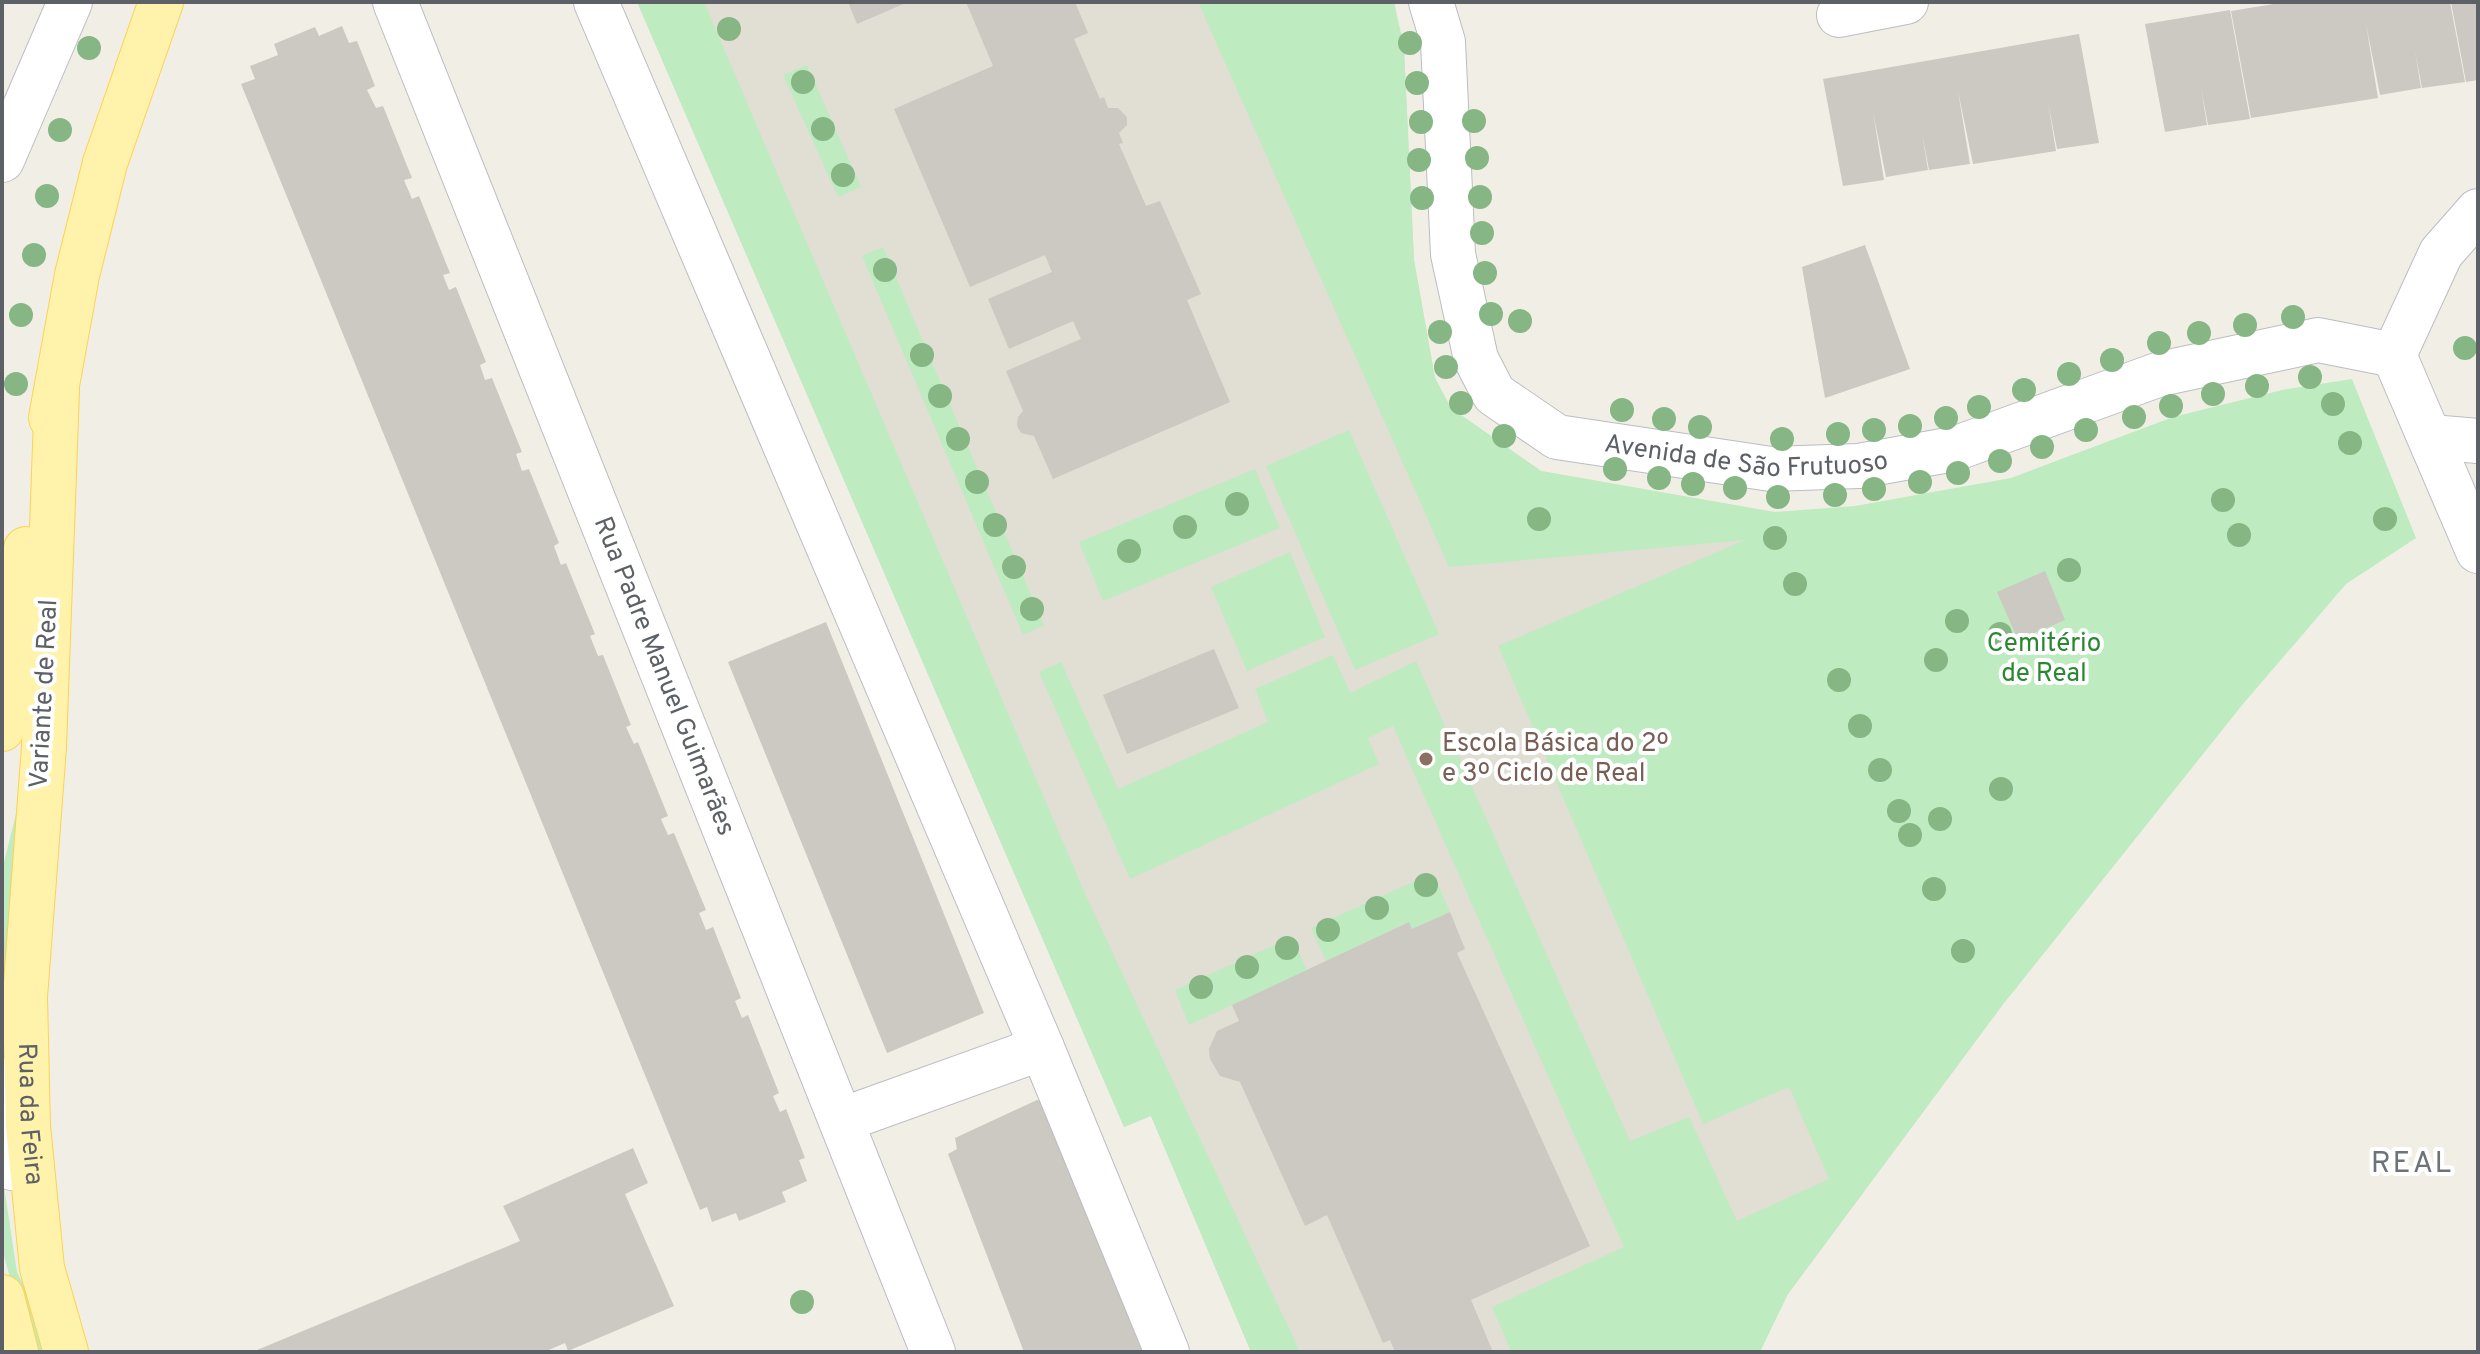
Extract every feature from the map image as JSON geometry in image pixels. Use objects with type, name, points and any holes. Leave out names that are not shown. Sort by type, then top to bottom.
[{"type":"main road","name":"Variante de Real","points":[[2,729],[32,501],[57,391],[77,275],[105,163],[161,2]]},
{"type":"main road","name":"Variante de Real","points":[[14,1011],[44,747],[57,391]]},
{"type":"main road","name":"Rua da Feira","points":[[14,1011],[42,1268],[66,1352]]},
{"type":"main road","points":[[2,1297],[16,1352]]},
{"type":"street","points":[[2,160],[68,2]]},
{"type":"street","name":"Rua Padre Manuel Guimarães","points":[[395,2],[933,1352]]},
{"type":"street","points":[[596,2],[1042,1048],[1167,1352]]},
{"type":"street","name":"Avenida de São Frutuoso","points":[[1431,2],[1443,42],[1453,254],[1476,359],[1494,394],[1557,437],[1771,469],[1859,466],[1954,449],[2160,374],[2318,340],[2394,355]]},
{"type":"street","points":[[1839,15],[1906,2]]},
{"type":"street","points":[[2478,211],[2441,253],[2394,355],[2478,551]]},
{"type":"street","points":[[2431,437],[2478,441]]},
{"type":"street","points":[[842,1120],[1042,1048]]},
{"type":"street","name":"Rua da Feira","points":[[2,1081],[18,1222],[42,1268]]},
{"type":"shaded area","name":"Escola Básica do 2º e 3º Ciclo de Real","points":[[637,2],[1394,2],[1404,48],[1414,260],[1435,378],[1451,408],[1541,471],[1774,512],[2001,1007],[1788,1294],[1567,1352],[1251,1352],[1151,1116],[1124,1127]]},
{"type":"green space","points":[[637,2],[704,2],[1087,898],[1300,1352],[1251,1352],[1151,1116],[1124,1127]]},
{"type":"green space","name":"Cemitério de Real","points":[[1198,2],[1394,2],[1404,48],[1414,260],[1435,378],[1451,408],[1541,471],[1774,512],[1855,506],[2011,478],[2173,417],[2282,390],[2352,379],[2416,538],[2346,584],[2243,704],[2001,1007],[1788,1294],[1760,1352],[1505,1352],[1510,1349],[1492,1307],[1624,1247],[1393,726],[1368,738],[1379,764],[1130,879],[1039,672],[1061,662],[1118,789],[1268,722],[1255,689],[1333,655],[1350,693],[1416,661],[1630,1141],[1689,1117],[1737,1221],[1829,1179],[1789,1087],[1703,1124],[1498,646],[1745,540],[1449,567]]},
{"type":"green space","points":[[807,65],[861,187],[838,197],[783,75]]},
{"type":"green space","points":[[883,247],[1044,625],[1023,635],[862,256]]},
{"type":"green space","points":[[1349,430],[1439,634],[1355,670],[1266,466]]},
{"type":"green space","points":[[1255,469],[1280,528],[1103,601],[1079,542]]},
{"type":"green space","points":[[1290,552],[1325,637],[1247,671],[1211,587]]},
{"type":"green space","points":[[22,790],[7,981],[2,990],[2,870]]},
{"type":"green space","points":[[1433,873],[1450,912],[1412,929],[1408,922],[1326,961],[1311,928]]},
{"type":"green space","points":[[1292,937],[1307,970],[1189,1025],[1175,990]]},
{"type":"green space","points":[[2,1173],[17,1272],[57,1352],[31,1352],[2,1249]]},
{"type":"building","points":[[848,2],[908,2],[857,24]]},
{"type":"building","points":[[966,2],[1075,2],[1088,33],[1074,39],[1100,99],[1104,97],[1108,108],[1118,108],[1127,117],[1127,125],[1119,133],[1123,143],[1119,144],[1146,206],[1160,201],[1201,294],[1187,300],[1230,402],[1053,479],[1034,436],[1021,433],[1017,426],[1018,417],[1023,411],[1006,371],[1081,339],[1073,321],[1009,349],[988,299],[1052,272],[1045,255],[970,287],[894,109],[993,66]]},
{"type":"building","points":[[2286,2],[2450,2],[2465,82],[2422,88],[2415,51],[2421,88],[2380,95],[2366,24],[2378,98],[2251,118],[2231,11]]},
{"type":"building","points":[[2451,2],[2478,2],[2478,80],[2466,82]]},
{"type":"building","points":[[2230,10],[2250,119],[2208,125],[2201,88],[2207,125],[2165,132],[2145,24]]},
{"type":"building","points":[[342,26],[349,43],[357,41],[375,86],[367,90],[376,108],[383,106],[412,178],[404,180],[412,199],[419,196],[450,273],[443,275],[449,290],[456,287],[486,362],[480,365],[485,380],[492,378],[522,452],[516,454],[522,471],[529,469],[559,543],[554,546],[561,565],[566,563],[595,634],[590,636],[598,656],[603,655],[631,725],[626,727],[634,744],[638,742],[668,816],[661,819],[668,835],[674,833],[706,910],[699,913],[706,930],[713,927],[741,998],[735,1001],[742,1018],[748,1015],[779,1093],[773,1096],[780,1112],[786,1109],[805,1158],[799,1160],[807,1181],[782,1192],[786,1202],[739,1221],[736,1213],[712,1222],[707,1207],[700,1210],[241,84],[255,79],[250,66],[278,55],[274,44],[315,27],[319,36]]},
{"type":"building","points":[[2079,34],[2099,143],[2057,149],[2048,102],[2056,151],[1973,164],[1958,91],[1970,164],[1929,170],[1922,133],[1928,170],[1886,177],[1873,112],[1884,180],[1843,186],[1823,79]]},
{"type":"building","points":[[1865,245],[1910,369],[1825,398],[1802,267]]},
{"type":"building","points":[[2045,571],[2065,620],[2018,640],[1997,592]]},
{"type":"building","points":[[826,622],[984,1013],[887,1053],[728,662]]},
{"type":"building","points":[[1214,649],[1239,708],[1127,754],[1103,695]]},
{"type":"building","points":[[1450,912],[1465,949],[1457,953],[1590,1246],[1471,1300],[1493,1352],[1395,1352],[1390,1340],[1383,1343],[1327,1215],[1305,1226],[1240,1082],[1220,1076],[1210,1059],[1209,1049],[1217,1031],[1239,1021],[1232,1005],[1409,922],[1412,929]]},
{"type":"building","points":[[1037,1100],[1049,1103],[1146,1352],[1024,1352],[948,1154],[957,1149],[955,1138]]},
{"type":"building","points":[[633,1148],[648,1183],[625,1194],[674,1306],[568,1351],[565,1343],[544,1352],[252,1352],[520,1241],[503,1206]]},
{"type":"place","name":"Escola Básica do 2º e 3º Ciclo de Real","points":[[1426,759]]},
{"type":"district","name":"REAL","points":[[2412,1164]]}]
